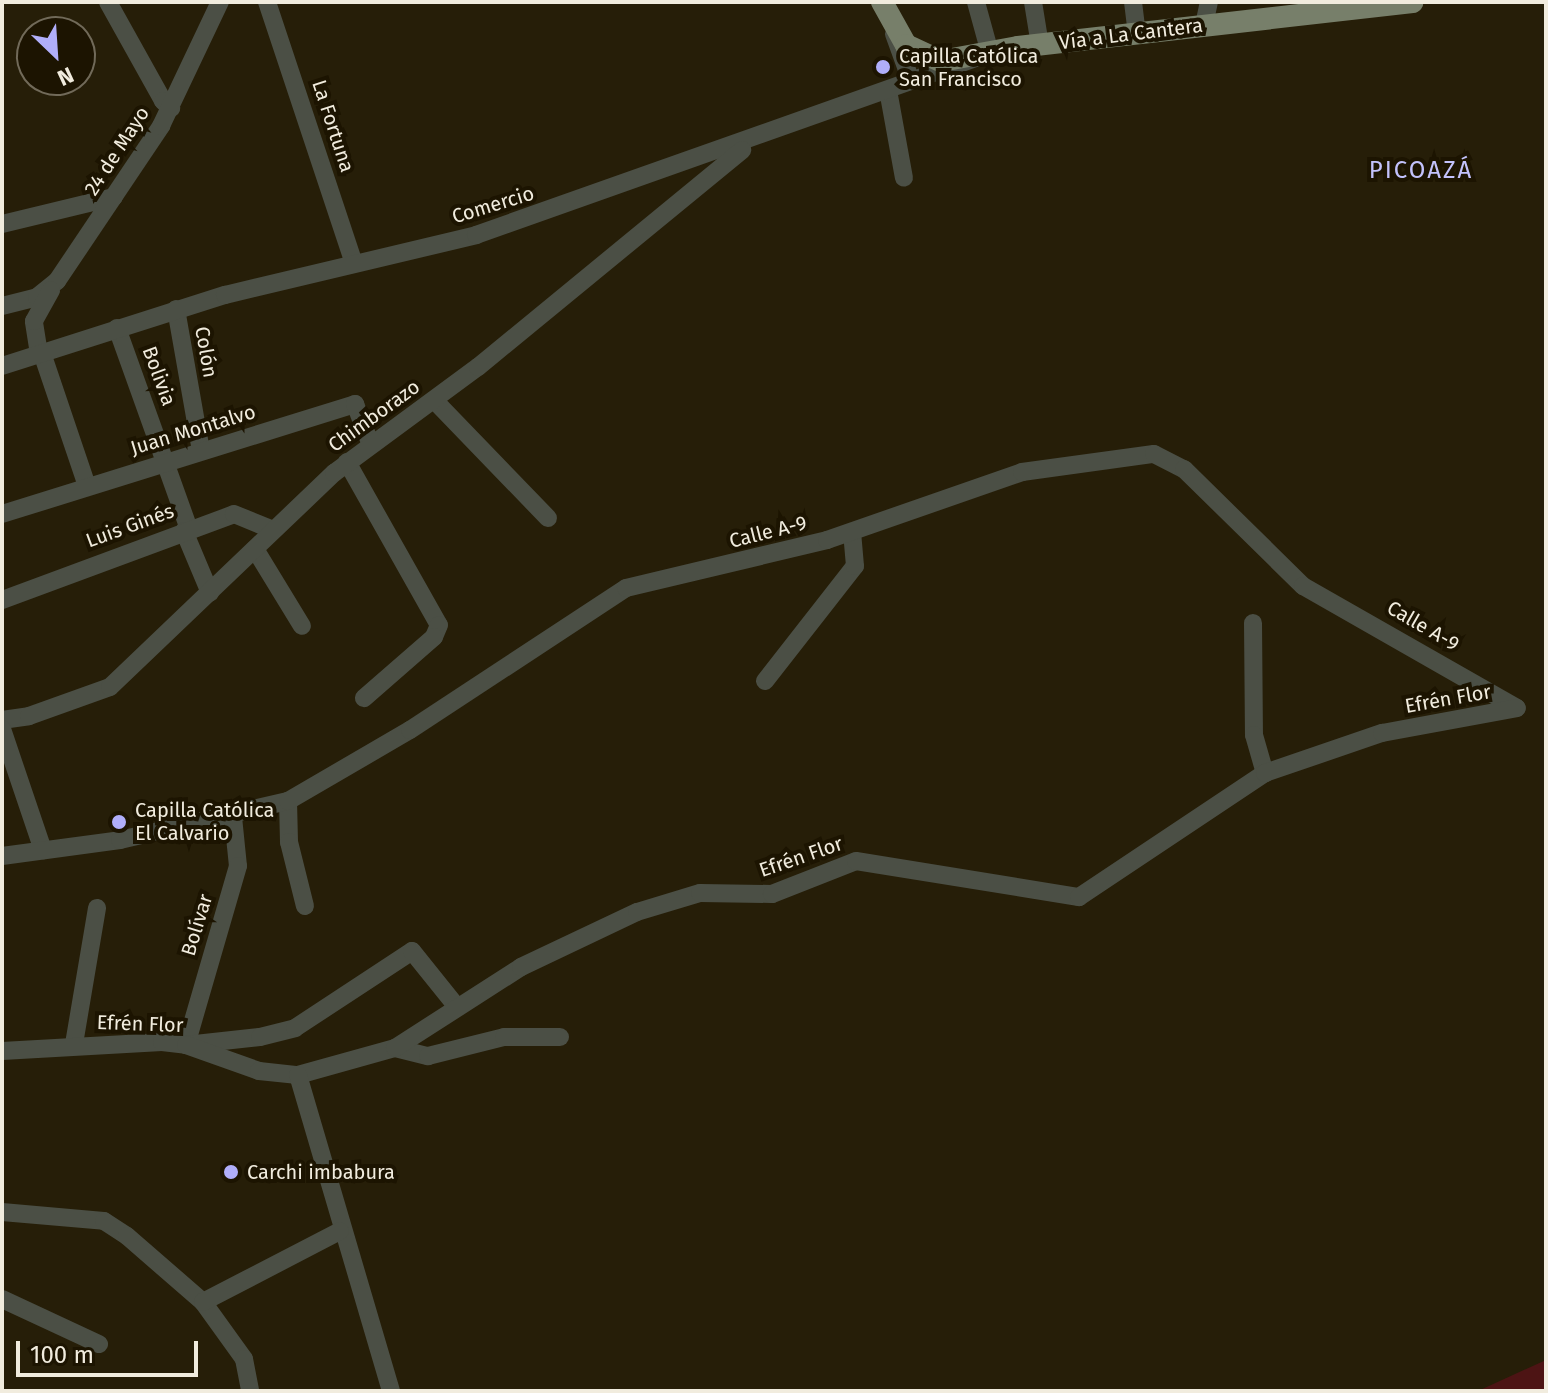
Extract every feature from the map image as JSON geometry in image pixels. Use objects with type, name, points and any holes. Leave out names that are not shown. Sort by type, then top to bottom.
[{"type":"main road","name":"Vía a La Cantera","points":[[882,2],[890,24],[906,45],[931,60],[1204,25],[1295,8],[1412,2]]},
{"type":"street","points":[[108,2],[163,101],[171,108]]},
{"type":"street","name":"24 de Mayo","points":[[2,306],[43,294],[57,281],[171,108],[220,2]]},
{"type":"street","name":"La Fortuna","points":[[267,2],[353,260]]},
{"type":"street","points":[[976,2],[990,53]]},
{"type":"street","points":[[1033,2],[1040,45]]},
{"type":"street","points":[[1133,2],[1137,33]]},
{"type":"street","points":[[1204,25],[1209,2]]},
{"type":"street","points":[[890,24],[911,81]]},
{"type":"street","name":"Comercio","points":[[2,366],[176,309],[353,260],[476,235],[772,134],[990,53]]},
{"type":"street","points":[[888,90],[904,178]]},
{"type":"street","name":"Chimborazo","points":[[2,720],[29,716],[110,687],[347,462],[434,400],[732,156],[772,134]]},
{"type":"street","points":[[684,163],[695,175],[693,190]]},
{"type":"street","points":[[2,224],[114,197]]},
{"type":"street","points":[[80,205],[100,216]]},
{"type":"street","points":[[41,353],[34,321],[57,281]]},
{"type":"street","points":[[22,301],[87,486]]},
{"type":"street","name":"Colón","points":[[176,309],[201,451]]},
{"type":"street","name":"Bolivia","points":[[117,328],[210,593]]},
{"type":"street","points":[[434,400],[548,518]]},
{"type":"street","name":"Juan Montalvo","points":[[2,514],[355,404],[371,445]]},
{"type":"street","name":"Calle A-9","points":[[2,856],[233,817],[288,801],[410,730],[614,594],[852,532],[1022,472],[1154,454],[1184,469],[1303,586],[1517,708]]},
{"type":"street","points":[[347,462],[439,625],[434,637],[364,698]]},
{"type":"street","name":"Luis Ginés","points":[[2,600],[239,513],[273,530]]},
{"type":"street","points":[[765,681],[855,566],[852,532]]},
{"type":"street","points":[[255,549],[302,626]]},
{"type":"street","points":[[1253,623],[1254,735],[1265,773]]},
{"type":"street","name":"Efrén Flor","points":[[2,1051],[74,1044],[186,1045],[259,1071],[298,1075],[395,1048],[521,967],[637,912],[700,893],[772,894],[856,861],[1079,897],[1265,773],[1382,733],[1517,708]]},
{"type":"street","points":[[29,716],[4,742],[43,850]]},
{"type":"street","points":[[288,801],[289,842],[305,906]]},
{"type":"street","name":"Bolívar","points":[[186,1045],[238,866],[233,817]]},
{"type":"street","points":[[74,1044],[97,908]]},
{"type":"street","points":[[186,1045],[295,1028],[412,951],[457,1007]]},
{"type":"street","points":[[395,1048],[428,1056],[504,1037],[560,1037]]},
{"type":"street","points":[[298,1075],[340,1231],[391,1391]]},
{"type":"street","points":[[2,1212],[104,1221],[203,1302],[244,1359],[250,1391]]},
{"type":"street","points":[[203,1302],[340,1231]]},
{"type":"street","points":[[2,1299],[99,1344]]},
{"type":"shaded area","points":[[1546,1360],[1546,1391],[1478,1391]]},
{"type":"place","name":"Capilla Católica San Francisco","points":[[883,67]]},
{"type":"place","name":"Capilla Católica El Calvario","points":[[119,822]]},
{"type":"place","name":"Carchi imbabura","points":[[231,1172]]},
{"type":"district","name":"PICOAZÁ","points":[[1421,171]]}]
